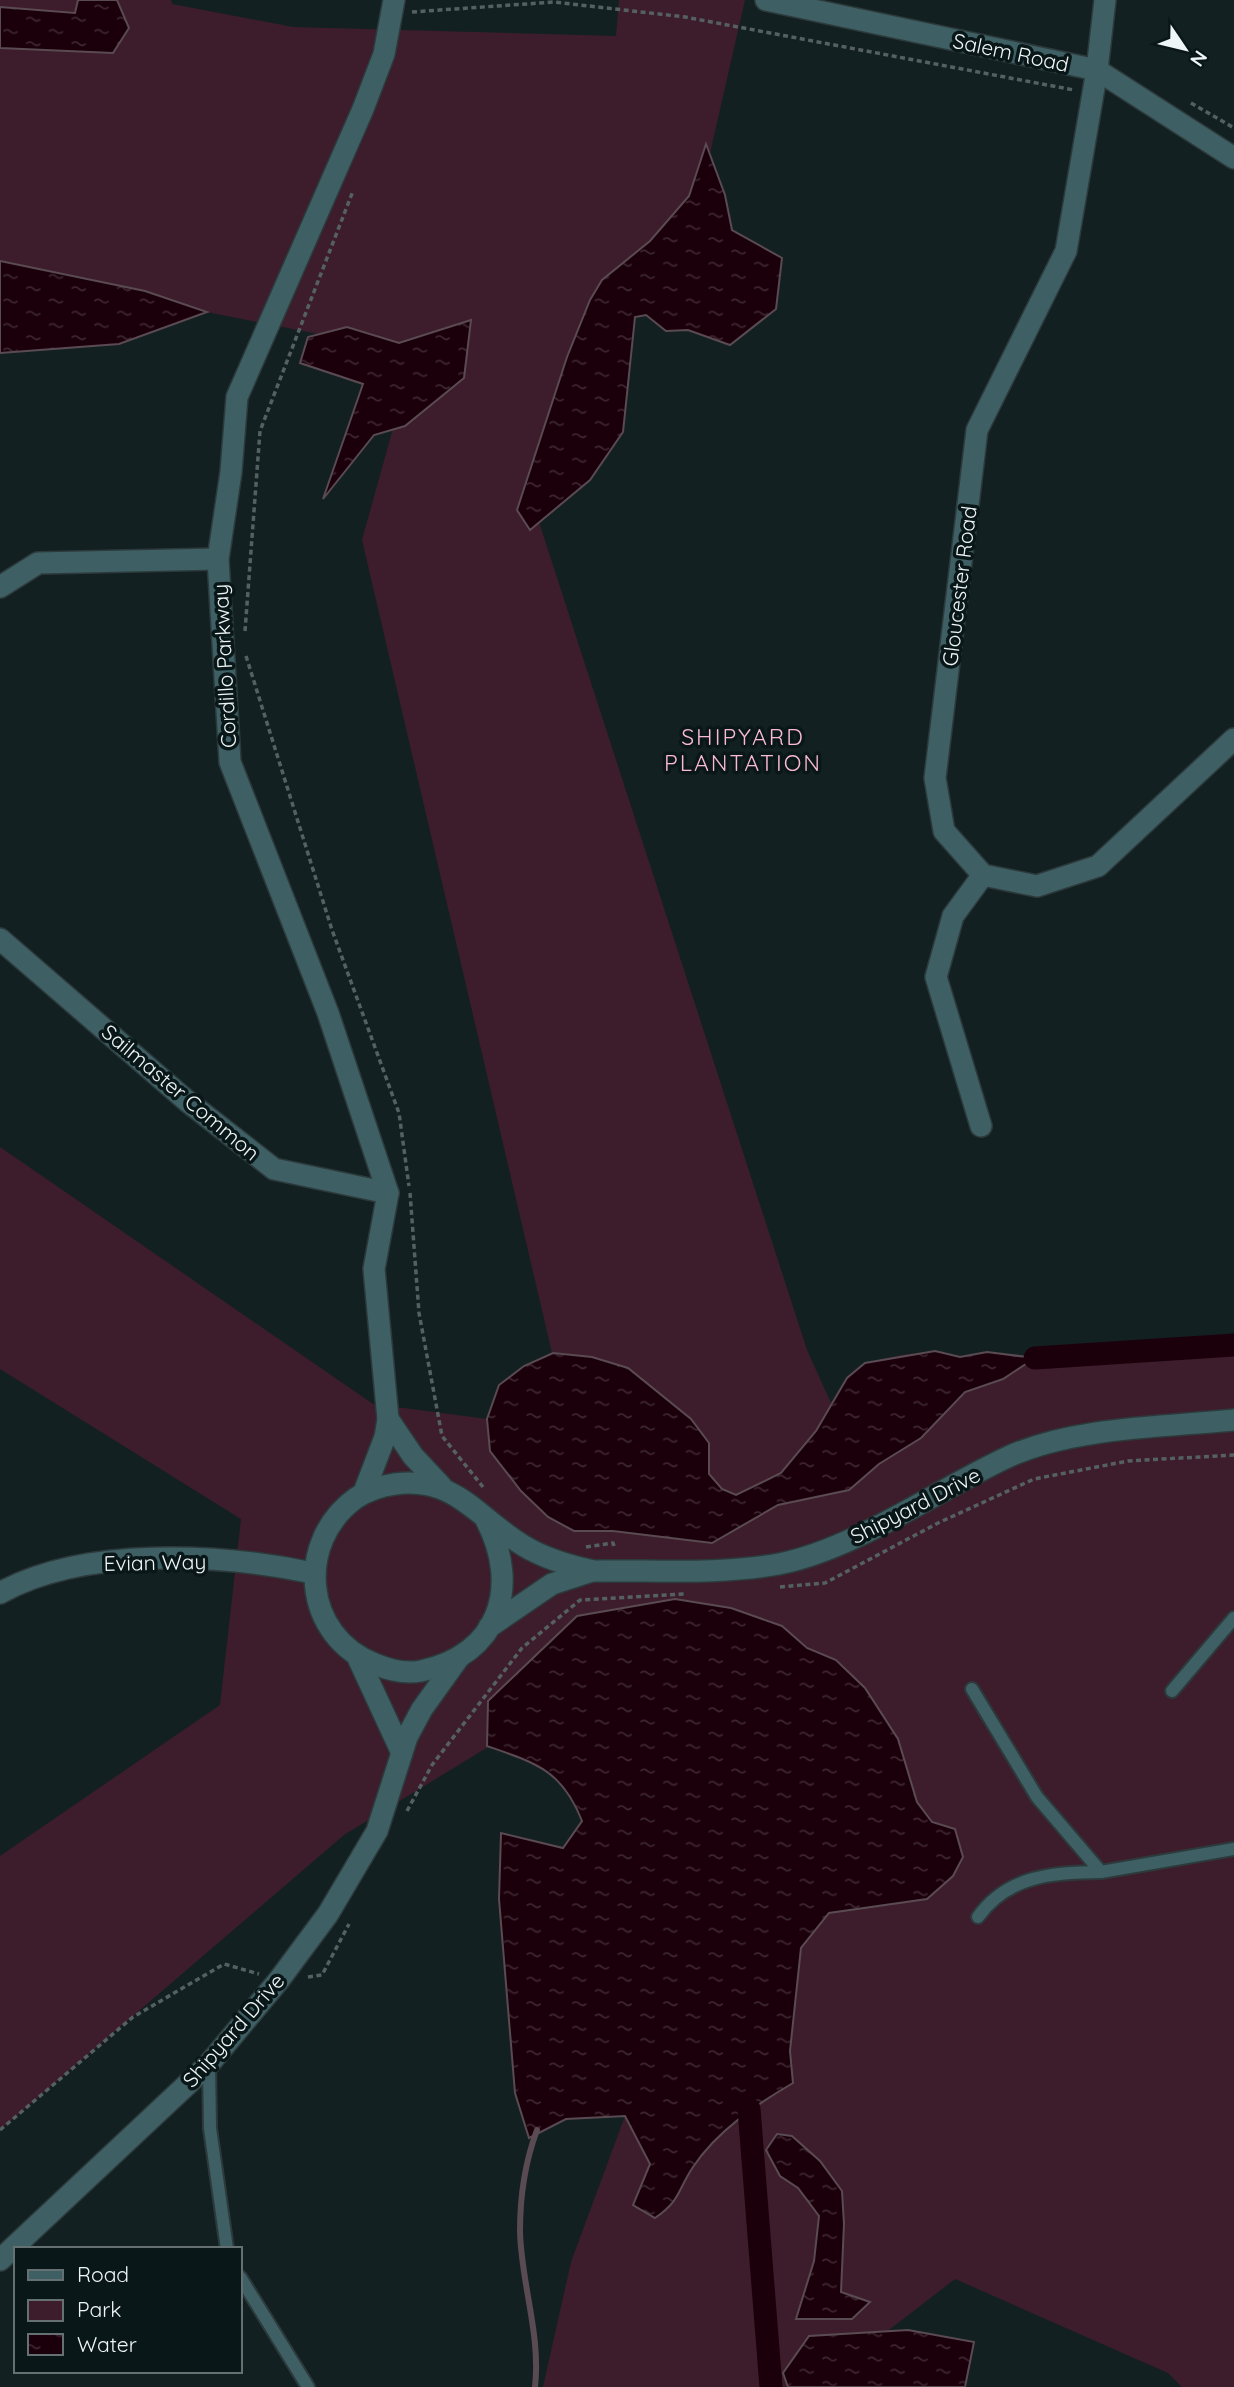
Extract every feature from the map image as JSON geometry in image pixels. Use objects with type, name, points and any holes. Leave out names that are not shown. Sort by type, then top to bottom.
[{"type":"street","name":"Cordillo Parkway","points":[[364,1492],[385,1437],[388,1419],[374,1269],[388,1192],[328,1013],[230,762],[218,559],[231,472],[237,397],[367,98],[384,54],[394,0]]},
{"type":"street","name":"Salem Road","points":[[766,0],[1097,71],[1234,158]]},
{"type":"street","name":"Gloucester Road","points":[[983,875],[944,831],[935,778],[977,430],[1066,251],[1097,71],[1105,0]]},
{"type":"street","points":[[0,587],[38,563],[218,559]]},
{"type":"street","points":[[981,1126],[936,976],[953,916],[983,875],[1037,886],[1098,866],[1234,739]]},
{"type":"street","name":"Sailmaster Common","points":[[0,939],[187,1101],[274,1169],[388,1192]]},
{"type":"street","name":"Cordillo Parkway","points":[[388,1419],[413,1456],[442,1487]]},
{"type":"street","name":"Shipyard Drive","points":[[486,1520],[526,1547],[575,1567],[594,1571],[780,1564],[842,1542],[1012,1455],[1072,1437],[1234,1420]]},
{"type":"street","points":[[415,1481],[442,1487],[467,1500],[486,1520],[499,1545],[504,1573],[501,1601],[489,1627],[470,1649],[460,1656],[446,1664],[418,1672],[389,1670],[358,1658],[333,1635],[318,1606],[313,1573],[317,1549],[328,1526],[344,1507],[364,1492],[385,1485],[415,1481]]},
{"type":"street","name":"Evian Way","points":[[0,1593],[16,1584],[109,1559],[257,1563],[313,1573]]},
{"type":"street","name":"Shipyard Drive","points":[[489,1627],[552,1584],[594,1571]]},
{"type":"street","name":"Shipyard Drive","points":[[0,2260],[209,2064],[279,1980],[328,1914],[377,1831],[402,1753],[422,1709],[460,1656]]},
{"type":"street","points":[[358,1658],[402,1753]]},
{"type":"lane","points":[[1172,1691],[1234,1618]]},
{"type":"lane","points":[[972,1689],[998,1737],[1037,1797],[1101,1872]]},
{"type":"lane","points":[[978,1917],[992,1898],[1018,1883],[1069,1872],[1101,1872],[1234,1849]]},
{"type":"lane","points":[[209,2064],[210,2128],[227,2247]]},
{"type":"lane","points":[[242,2280],[307,2387]]},
{"type":"path","points":[[408,24],[415,0]]},
{"type":"path","points":[[412,12],[554,2],[672,15],[1093,93]]},
{"type":"path","points":[[245,636],[260,431],[357,179]]},
{"type":"path","points":[[244,649],[332,930],[399,1113],[415,1229],[419,1314],[442,1436],[486,1490]]},
{"type":"path","points":[[774,1588],[825,1583],[938,1523],[1034,1479],[1128,1461],[1234,1455]]},
{"type":"path","points":[[581,1547],[613,1543],[633,1597]]},
{"type":"path","points":[[406,1814],[432,1765],[523,1648],[580,1600],[697,1594]]},
{"type":"path","points":[[0,2130],[133,2017],[224,1964],[279,1980],[322,1975],[355,1913]]},
{"type":"green space","points":[[0,0],[171,0],[172,4],[293,27],[616,36],[619,0],[745,0],[679,289],[614,315],[539,522],[807,1350],[831,1403],[847,1378],[865,1363],[901,1355],[935,1351],[960,1357],[987,1352],[1035,1358],[1234,1345],[1234,2387],[1182,2387],[1168,2373],[955,2279],[815,2387],[543,2387],[571,2262],[625,2116],[566,2119],[529,2138],[515,2093],[499,1899],[501,1833],[563,1848],[582,1821],[574,1804],[556,1779],[533,1764],[488,1747],[344,1835],[0,2130],[0,1856],[220,1705],[241,1519],[0,1369],[0,1147],[373,1404],[487,1419],[499,1385],[524,1366],[552,1353],[362,540],[414,353],[207,312],[119,344],[0,353]]},
{"type":"water","points":[[78,0],[117,0],[129,28],[113,53],[0,48],[0,7],[75,13]]},
{"type":"water","points":[[706,144],[725,195],[732,230],[782,258],[776,309],[730,345],[688,330],[666,331],[646,315],[635,317],[623,432],[590,480],[530,530],[517,510],[567,357],[590,300],[602,280],[650,241],[689,196]]},
{"type":"water","points":[[0,261],[145,291],[207,312],[119,344],[0,353]]},
{"type":"water","points":[[471,320],[464,378],[405,426],[374,435],[323,499],[363,384],[300,363],[308,337],[347,327],[399,343]]},
{"type":"water","points":[[935,1351],[960,1357],[987,1352],[1035,1358],[1003,1379],[965,1392],[921,1438],[879,1464],[849,1490],[778,1505],[712,1543],[613,1531],[574,1531],[548,1517],[521,1491],[490,1451],[487,1419],[499,1385],[524,1366],[553,1353],[592,1357],[628,1368],[691,1419],[709,1443],[709,1474],[722,1489],[736,1495],[781,1473],[816,1431],[847,1378],[865,1363]]},
{"type":"water","points":[[675,1599],[731,1608],[782,1626],[807,1648],[836,1660],[865,1688],[898,1739],[917,1802],[932,1822],[955,1829],[963,1857],[953,1876],[927,1899],[829,1913],[801,1948],[790,2051],[793,2083],[752,2109],[726,2130],[693,2167],[674,2200],[655,2218],[633,2205],[650,2164],[625,2116],[566,2119],[529,2138],[515,2093],[499,1899],[501,1833],[563,1848],[582,1821],[566,1790],[556,1779],[533,1764],[487,1746],[488,1701],[577,1616]]},
{"type":"water","points":[[777,2134],[792,2136],[820,2161],[842,2191],[844,2224],[841,2292],[870,2302],[852,2319],[796,2319],[814,2261],[819,2216],[798,2188],[780,2176],[766,2150]]},
{"type":"water","points":[[908,2330],[974,2342],[965,2387],[788,2387],[783,2373],[809,2336]]},
{"type":"waterway","points":[[1035,1358],[1234,1345]]},
{"type":"waterway","points":[[749,2109],[771,2387]]},
{"type":"waterway","points":[[535,2387],[535,2348],[520,2231],[524,2180],[537,2130]]},
{"type":"district","name":"SHIPYARD PLANTATION","points":[[743,749]]}]
